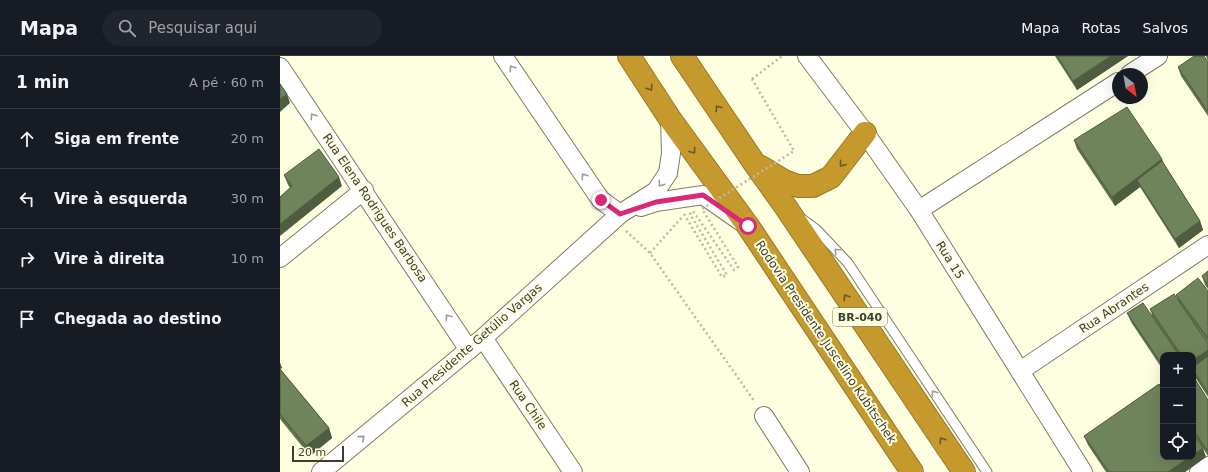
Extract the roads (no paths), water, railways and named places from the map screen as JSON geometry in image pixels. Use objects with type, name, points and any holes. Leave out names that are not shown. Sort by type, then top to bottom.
[{"type":"highway","name":"Rodovia Presidente Juscelino Kubitschek","points":[[629,56],[670,119],[748,226],[912,472]]},
{"type":"highway","name":"BR-040","points":[[682,56],[755,164],[786,206],[964,472]]},
{"type":"highway","points":[[755,164],[784,181],[798,186],[813,186],[831,178],[865,133]]},
{"type":"street","points":[[503,56],[596,193],[617,217]]},
{"type":"street","points":[[1139,68],[1158,56]]},
{"type":"street","name":"Rua 15","points":[[814,59],[919,210],[1083,472]]},
{"type":"street","name":"Rua Elena Rodrigues Barbosa","points":[[280,67],[364,190],[469,350]]},
{"type":"street","points":[[919,210],[1112,86]]},
{"type":"street","name":"Rua Presidente Getúlio Vargas","points":[[321,472],[483,338],[617,217],[656,191],[668,173],[671,153],[670,119]]},
{"type":"street","points":[[280,258],[364,190]]},
{"type":"street","name":"Rua Presidente Getúlio Vargas","points":[[617,217],[656,202],[703,195],[748,226]]},
{"type":"street","name":"Rua Abrantes","points":[[1020,371],[1208,245]]},
{"type":"street","name":"Rua Chile","points":[[483,338],[573,472]]},
{"type":"street","points":[[764,416],[800,472]]},
{"type":"street","points":[[1199,472],[1208,466]]},
{"type":"lane","points":[[786,206],[817,230],[848,263],[987,472]]}]
